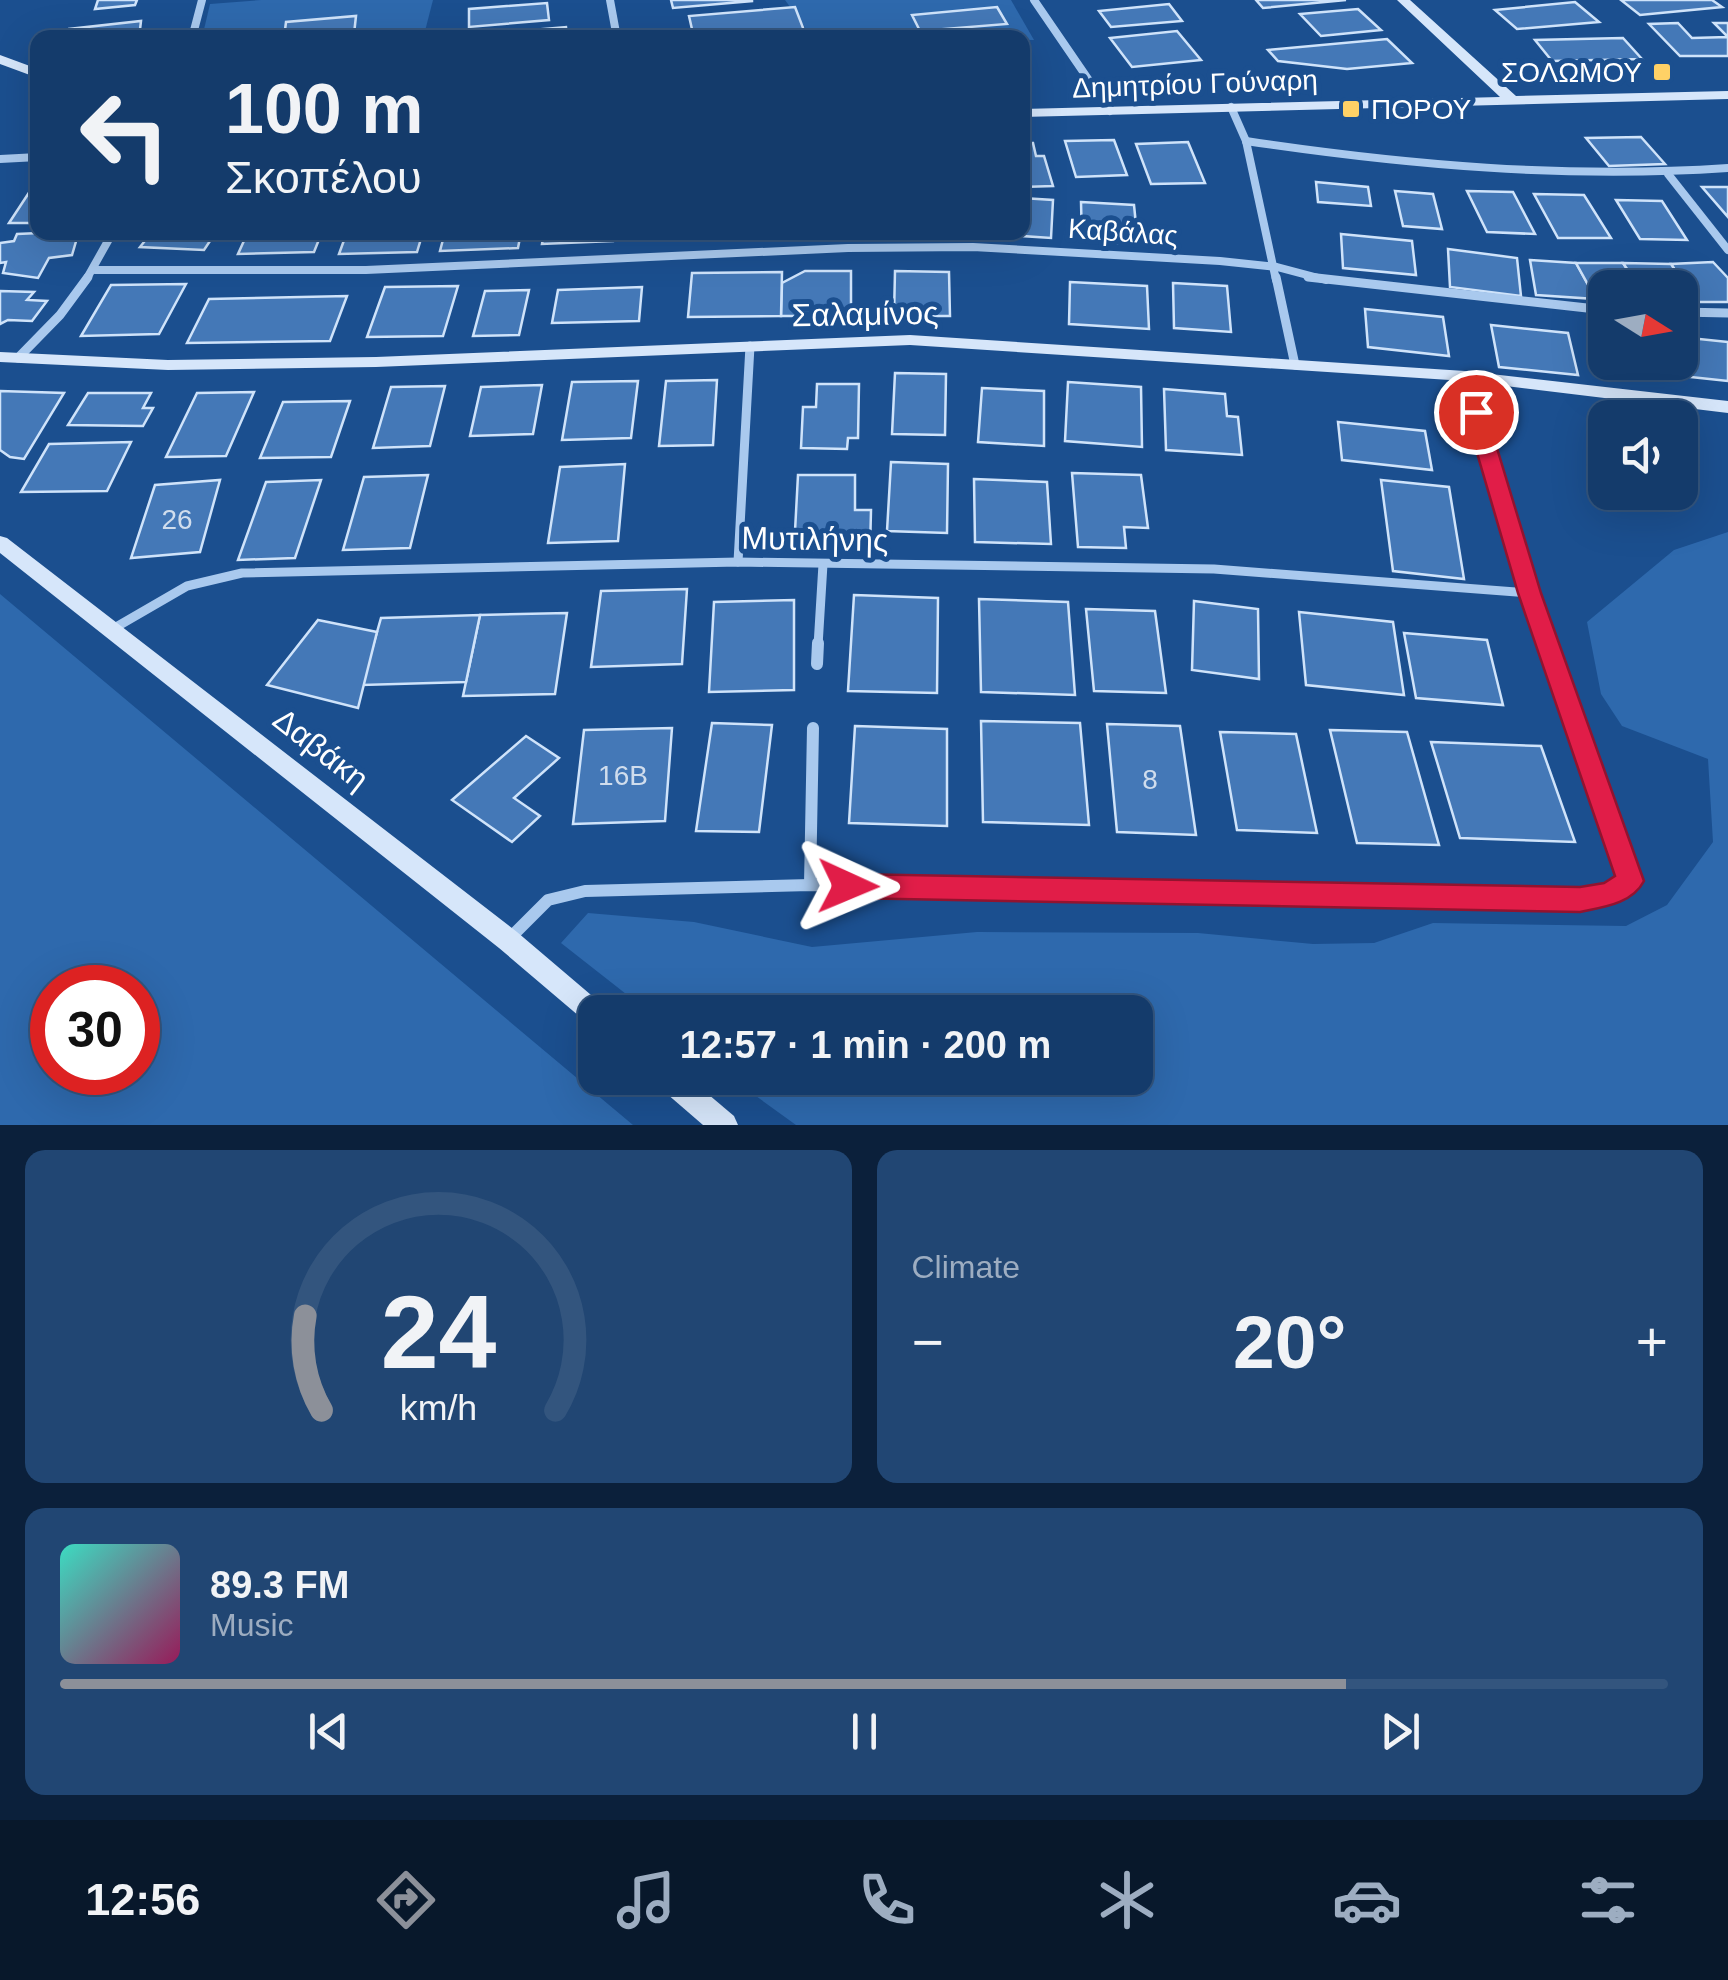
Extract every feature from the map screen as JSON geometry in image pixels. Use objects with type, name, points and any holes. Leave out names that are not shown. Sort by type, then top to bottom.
[{"type":"street","points":[[194,30],[202,0]]},
{"type":"street","points":[[610,0],[616,30]]},
{"type":"street","points":[[1034,0],[1110,111]]},
{"type":"street","points":[[1404,0],[1513,100]]},
{"type":"street","points":[[0,58],[30,71]]},
{"type":"street","name":"Δημητρίου Γούναρη","points":[[1030,113],[1728,95]]},
{"type":"street","points":[[1231,107],[1246,140],[1295,365]]},
{"type":"street","points":[[1246,140],[1369,160],[1668,174],[1728,168]]},
{"type":"street","points":[[0,159],[30,158]]},
{"type":"street","points":[[1668,174],[1728,250]]},
{"type":"street","points":[[9,358],[60,320],[95,270],[109,240]]},
{"type":"street","name":"Καβάλας","points":[[95,270],[366,270],[973,246],[1080,250],[1276,267],[1310,278],[1588,308]]},
{"type":"street","points":[[1698,312],[1728,312]]},
{"type":"street","name":"Σαλαμίνος","points":[[9,358],[168,364],[376,362],[910,340],[1465,376],[1728,407]]},
{"type":"street","points":[[738,562],[748,452],[750,346]]},
{"type":"street","points":[[508,940],[548,900],[585,892],[810,886],[1580,900],[1610,894],[1630,881],[1530,593],[1465,376]]},
{"type":"street","name":"Δαβάκη","points":[[0,543],[508,940],[578,1000]]},
{"type":"street","name":"Μυτιλήνης","points":[[111,630],[187,586],[242,574],[738,562],[1214,569],[1530,593]]},
{"type":"street","points":[[817,664],[823,564]]},
{"type":"street","points":[[810,886],[813,728]]},
{"type":"street","points":[[688,1095],[724,1125]]},
{"type":"shaded area","points":[[261,0],[433,0],[425,30],[204,30],[210,4]]},
{"type":"shaded area","points":[[785,0],[1011,0],[1028,30],[807,30]]},
{"type":"shaded area","points":[[1728,532],[1728,1125],[796,1125],[755,1095],[1153,1095],[1153,995],[627,995],[561,943],[588,913],[694,922],[812,947],[977,932],[1198,933],[1313,944],[1374,943],[1433,923],[1626,926],[1667,905],[1713,842],[1708,759],[1622,726],[1601,694],[1587,622],[1674,550]]},
{"type":"shaded area","points":[[0,594],[578,1079],[578,1095],[597,1095],[633,1125],[0,1125]]},
{"type":"building","points":[[98,0],[137,0],[135,5],[95,9]]},
{"type":"building","points":[[671,0],[752,0],[752,1],[673,8]]},
{"type":"building","points":[[1256,0],[1346,0],[1263,8]]},
{"type":"building","points":[[1621,0],[1712,0],[1722,7],[1640,15]]},
{"type":"building","points":[[1575,2],[1599,22],[1517,29],[1495,10]]},
{"type":"building","points":[[547,3],[549,20],[469,27],[469,9]]},
{"type":"building","points":[[1169,4],[1182,21],[1111,27],[1099,11]]},
{"type":"building","points":[[795,7],[804,30],[692,30],[689,16]]},
{"type":"building","points":[[997,7],[1007,24],[920,30],[912,15]]},
{"type":"building","points":[[1358,9],[1381,30],[1321,36],[1300,14]]},
{"type":"building","points":[[356,16],[354,30],[285,30],[286,22]]},
{"type":"building","points":[[141,21],[140,30],[69,29]]},
{"type":"building","points":[[1678,23],[1692,38],[1728,37],[1728,56],[1680,56],[1649,24]]},
{"type":"building","points":[[1714,23],[1728,23],[1728,37]]},
{"type":"building","points":[[1177,31],[1201,60],[1132,67],[1110,38]]},
{"type":"building","points":[[1623,38],[1642,59],[1552,61],[1535,40]]},
{"type":"building","points":[[1387,39],[1412,63],[1347,69],[1278,61],[1268,50]]},
{"type":"building","points":[[1641,137],[1665,164],[1609,166],[1586,138]]},
{"type":"building","points":[[1114,140],[1127,175],[1076,177],[1065,141]]},
{"type":"building","points":[[1188,142],[1205,183],[1151,184],[1136,144]]},
{"type":"building","points":[[1030,143],[1036,156],[1044,156],[1053,186],[1030,187]]},
{"type":"building","points":[[1316,182],[1368,187],[1371,206],[1318,202]]},
{"type":"building","points":[[1702,187],[1728,187],[1728,217]]},
{"type":"building","points":[[30,191],[30,223],[9,223]]},
{"type":"building","points":[[1395,191],[1433,194],[1442,229],[1403,226]]},
{"type":"building","points":[[1467,191],[1513,192],[1535,234],[1487,232]]},
{"type":"building","points":[[1534,194],[1584,195],[1611,238],[1558,238]]},
{"type":"building","points":[[1030,199],[1053,200],[1051,238],[1030,237]]},
{"type":"building","points":[[1616,200],[1662,201],[1687,240],[1640,239]]},
{"type":"building","points":[[1081,202],[1134,205],[1138,244],[1082,241]]},
{"type":"building","points":[[30,233],[30,240],[76,240],[72,255],[49,258],[38,278],[3,273],[6,262],[0,263],[0,243],[14,241],[17,234]]},
{"type":"building","points":[[1341,234],[1412,241],[1416,275],[1343,268]]},
{"type":"building","points":[[146,240],[211,240],[204,250],[140,247]]},
{"type":"building","points":[[244,240],[319,240],[314,252],[238,254]]},
{"type":"building","points":[[344,240],[421,240],[417,252],[339,254]]},
{"type":"building","points":[[443,240],[520,240],[518,248],[440,251]]},
{"type":"building","points":[[543,240],[613,240],[613,241],[542,244]]},
{"type":"building","points":[[1448,249],[1517,258],[1521,296],[1450,287]]},
{"type":"building","points":[[1530,260],[1576,263],[1588,285],[1588,298],[1536,295]]},
{"type":"building","points":[[1713,262],[1728,278],[1728,302],[1698,302],[1698,270],[1675,270],[1671,264]]},
{"type":"building","points":[[1576,263],[1623,263],[1628,270],[1588,270],[1588,285]]},
{"type":"building","points":[[1623,263],[1671,264],[1675,270],[1628,270]]},
{"type":"building","points":[[805,271],[851,271],[851,316],[781,316],[782,283]]},
{"type":"building","points":[[895,271],[949,272],[950,316],[894,316]]},
{"type":"building","points":[[782,272],[781,316],[688,317],[692,273]]},
{"type":"building","points":[[1070,282],[1147,286],[1149,329],[1069,324]]},
{"type":"building","points":[[1173,283],[1227,286],[1231,332],[1174,328]]},
{"type":"building","points":[[186,284],[159,334],[81,336],[111,285]]},
{"type":"building","points":[[458,286],[443,336],[367,337],[385,287]]},
{"type":"building","points":[[642,287],[639,321],[552,323],[558,290]]},
{"type":"building","points":[[529,290],[519,335],[473,336],[485,291]]},
{"type":"building","points":[[0,291],[34,292],[27,300],[47,301],[32,321],[8,320],[0,324]]},
{"type":"building","points":[[347,296],[330,341],[187,343],[209,299]]},
{"type":"building","points":[[1365,309],[1443,317],[1449,356],[1368,347]]},
{"type":"building","points":[[1491,325],[1568,333],[1578,375],[1499,367]]},
{"type":"building","points":[[1698,339],[1728,342],[1728,381],[1698,378]]},
{"type":"building","points":[[895,373],[946,374],[945,435],[892,434]]},
{"type":"building","points":[[717,380],[713,445],[659,446],[666,381]]},
{"type":"building","points":[[638,381],[631,438],[562,440],[572,382]]},
{"type":"building","points":[[1068,382],[1141,387],[1142,447],[1065,441]]},
{"type":"building","points":[[817,384],[859,384],[858,438],[848,438],[847,449],[801,448],[803,407],[816,407]]},
{"type":"building","points":[[542,385],[533,434],[470,436],[481,387]]},
{"type":"building","points":[[445,386],[430,446],[373,448],[391,387]]},
{"type":"building","points":[[982,388],[1044,391],[1044,446],[978,442]]},
{"type":"building","points":[[1164,389],[1225,394],[1227,416],[1238,417],[1242,455],[1166,450]]},
{"type":"building","points":[[0,391],[64,393],[24,459],[10,457],[0,450]]},
{"type":"building","points":[[254,392],[226,456],[166,457],[197,393]]},
{"type":"building","points":[[88,393],[151,393],[143,408],[153,408],[143,426],[68,425]]},
{"type":"building","points":[[350,401],[331,457],[260,458],[283,402]]},
{"type":"building","points":[[1338,422],[1425,431],[1432,470],[1342,460]]},
{"type":"building","points":[[131,442],[107,491],[21,492],[49,444]]},
{"type":"building","points":[[891,462],[948,464],[947,533],[887,531]]},
{"type":"building","points":[[625,464],[618,541],[548,543],[560,467]]},
{"type":"building","points":[[1072,473],[1141,475],[1148,528],[1124,527],[1126,548],[1078,547]]},
{"type":"building","points":[[428,475],[410,548],[343,550],[364,477]]},
{"type":"building","points":[[798,475],[855,475],[855,510],[871,510],[870,550],[794,550]]},
{"type":"building","points":[[974,479],[1047,482],[1051,544],[975,542]]},
{"type":"building","points":[[220,480],[200,552],[131,558],[155,485]]},
{"type":"building","points":[[321,480],[295,558],[238,560],[266,482]]},
{"type":"building","points":[[1381,480],[1449,487],[1464,579],[1393,571]]},
{"type":"building","points":[[687,589],[682,664],[591,667],[601,591]]},
{"type":"building","points":[[854,595],[938,598],[937,693],[848,691]]},
{"type":"building","points":[[979,599],[1068,602],[1075,695],[981,692]]},
{"type":"building","points":[[794,600],[794,690],[709,692],[714,602]]},
{"type":"building","points":[[1194,601],[1258,609],[1259,679],[1192,670]]},
{"type":"building","points":[[1086,609],[1155,611],[1166,693],[1094,691]]},
{"type":"building","points":[[1299,612],[1393,622],[1404,695],[1306,685]]},
{"type":"building","points":[[567,613],[555,694],[463,696],[480,615]]},
{"type":"building","points":[[480,615],[466,682],[362,685],[381,618]]},
{"type":"building","points":[[318,620],[377,632],[358,708],[267,685]]},
{"type":"building","points":[[1404,633],[1487,640],[1503,705],[1416,698]]},
{"type":"building","points":[[981,721],[1080,723],[1089,825],[983,822]]},
{"type":"building","points":[[712,723],[772,725],[759,832],[696,831]]},
{"type":"building","points":[[1107,724],[1180,726],[1196,835],[1117,832]]},
{"type":"building","points":[[855,726],[947,729],[947,826],[849,823]]},
{"type":"building","points":[[672,728],[665,821],[573,824],[584,730]]},
{"type":"building","points":[[1330,730],[1407,732],[1439,845],[1357,843]]},
{"type":"building","points":[[1220,732],[1296,734],[1317,833],[1237,830]]},
{"type":"building","points":[[526,736],[559,758],[514,798],[540,816],[512,842],[452,800]]},
{"type":"building","points":[[1431,742],[1541,746],[1575,842],[1460,838]]},
{"type":"place","name":"ΣΟΛΩΜΟΥ","points":[[1662,72]]},
{"type":"place","name":"ΠΟΡΟΥ","points":[[1351,109]]},
{"type":"route","points":[[848,886],[1580,900],[1610,894],[1630,881],[1530,593],[1476,412]]}]
